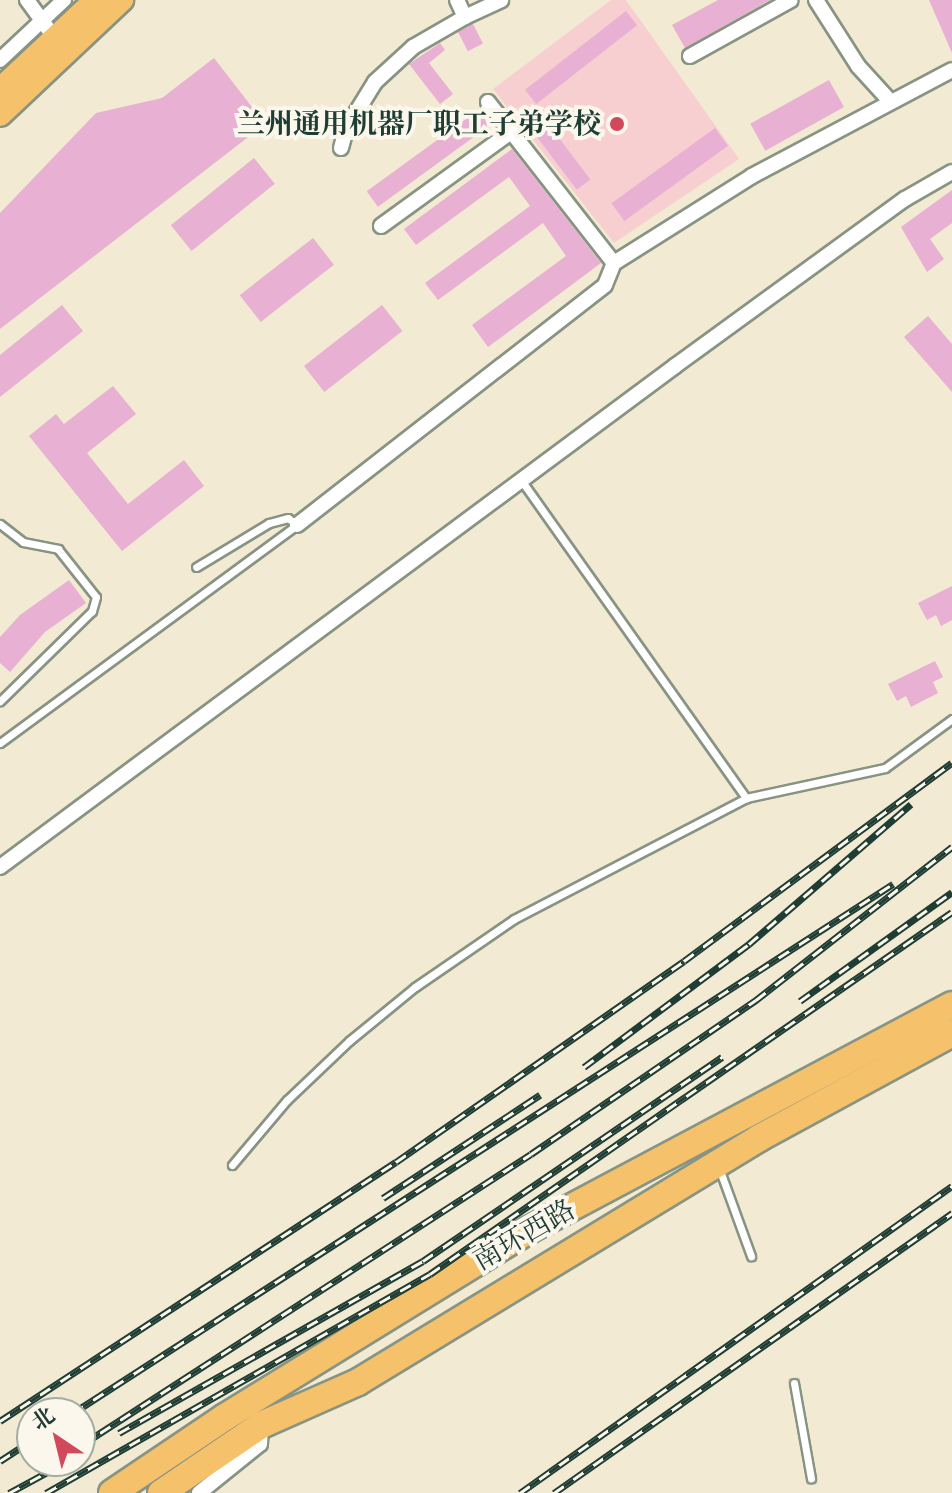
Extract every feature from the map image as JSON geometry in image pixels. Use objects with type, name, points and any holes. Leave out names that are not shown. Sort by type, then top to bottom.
[{"type":"highway","name":"南环西路","points":[[112,1493],[225,1417],[529,1230],[952,1005]]},
{"type":"highway","name":"南环西路","points":[[161,1493],[261,1425],[358,1382],[717,1163],[952,1033]]},
{"type":"main road","points":[[0,89],[49,28],[95,0]]},
{"type":"main road","points":[[0,115],[122,0]]},
{"type":"street","points":[[27,0],[49,28]]},
{"type":"street","points":[[0,60],[49,28],[64,0]]},
{"type":"street","points":[[457,0],[465,17]]},
{"type":"street","points":[[341,148],[346,129],[375,82],[413,47],[501,0]]},
{"type":"street","points":[[690,56],[791,0]]},
{"type":"street","points":[[816,0],[858,66],[890,101]]},
{"type":"street","points":[[297,525],[605,285],[614,263],[752,176],[952,70]]},
{"type":"street","points":[[488,102],[614,263]]},
{"type":"street","points":[[381,226],[512,131]]},
{"type":"street","points":[[0,867],[520,480],[905,199],[952,172]]},
{"type":"street","points":[[199,1493],[260,1444],[261,1425]]},
{"type":"lane","points":[[520,480],[746,798]]},
{"type":"lane","points":[[0,743],[297,525],[288,518],[269,523],[196,567]]},
{"type":"lane","points":[[0,524],[23,542],[58,549],[96,597],[92,611],[0,701]]},
{"type":"lane","points":[[232,1165],[317,1070],[447,963],[514,919],[746,798],[885,768],[952,719]]},
{"type":"lane","points":[[717,1163],[751,1256]]},
{"type":"lane","points":[[794,1383],[811,1478]]},
{"type":"shaded area","name":"兰州通用机器厂职工子弟学校","points":[[611,0],[626,0],[739,159],[614,243],[493,89]]},
{"type":"building","points":[[718,0],[770,0],[685,48],[672,25]]},
{"type":"building","points":[[929,0],[952,0],[952,53]]},
{"type":"building","points":[[626,11],[637,25],[536,104],[525,90]]},
{"type":"building","points":[[473,24],[483,44],[468,51],[458,32]]},
{"type":"building","points":[[440,43],[445,50],[429,63],[453,94],[440,104],[409,64]]},
{"type":"building","points":[[214,58],[265,124],[0,329],[0,213],[96,113],[162,98]]},
{"type":"building","points":[[829,80],[844,107],[765,151],[750,124]]},
{"type":"building","points":[[480,109],[491,124],[378,207],[367,191]]},
{"type":"building","points":[[547,122],[590,180],[577,190],[533,132]]},
{"type":"building","points":[[715,128],[728,146],[624,221],[611,203]]},
{"type":"building","points":[[512,149],[601,263],[488,347],[472,325],[566,256],[543,223],[438,300],[425,283],[530,206],[509,177],[416,245],[404,229]]},
{"type":"building","points":[[254,158],[275,184],[192,251],[171,225]]},
{"type":"building","points":[[952,190],[952,223],[930,239],[944,259],[927,272],[901,227]]},
{"type":"building","points":[[313,238],[334,265],[261,322],[240,295]]},
{"type":"building","points":[[62,305],[83,331],[0,397],[0,355]]},
{"type":"building","points":[[382,305],[402,331],[324,392],[304,366]]},
{"type":"building","points":[[928,316],[952,344],[952,392],[904,337]]},
{"type":"building","points":[[113,386],[136,414],[87,453],[128,504],[184,460],[204,486],[122,551],[29,436],[56,414],[64,424]]},
{"type":"building","points":[[69,580],[86,603],[45,632],[10,672],[0,663],[0,637],[20,615]]},
{"type":"building","points":[[952,586],[952,620],[941,626],[936,615],[927,620],[918,603]]},
{"type":"building","points":[[935,661],[943,677],[933,682],[938,693],[911,707],[906,696],[897,701],[888,684]]},
{"type":"railway","points":[[0,1421],[396,1162],[684,961],[952,763]]},
{"type":"railway","points":[[584,1067],[749,944],[911,804]]},
{"type":"railway","points":[[96,1436],[531,1154],[756,1000],[952,847]]},
{"type":"railway","points":[[96,1398],[893,884]]},
{"type":"railway","points":[[800,1001],[952,892]]},
{"type":"railway","points":[[46,1493],[430,1274],[952,912]]},
{"type":"railway","points":[[119,1433],[423,1261],[722,1057]]},
{"type":"railway","points":[[383,1198],[540,1095]]},
{"type":"railway","points":[[520,1493],[952,1186]]},
{"type":"railway","points":[[554,1493],[952,1213]]},
{"type":"railway","points":[[0,1461],[16,1450]]},
{"type":"railway","points":[[9,1493],[38,1477]]},
{"type":"place","name":"兰州通用机器厂职工子弟学校","points":[[617,124]]}]
